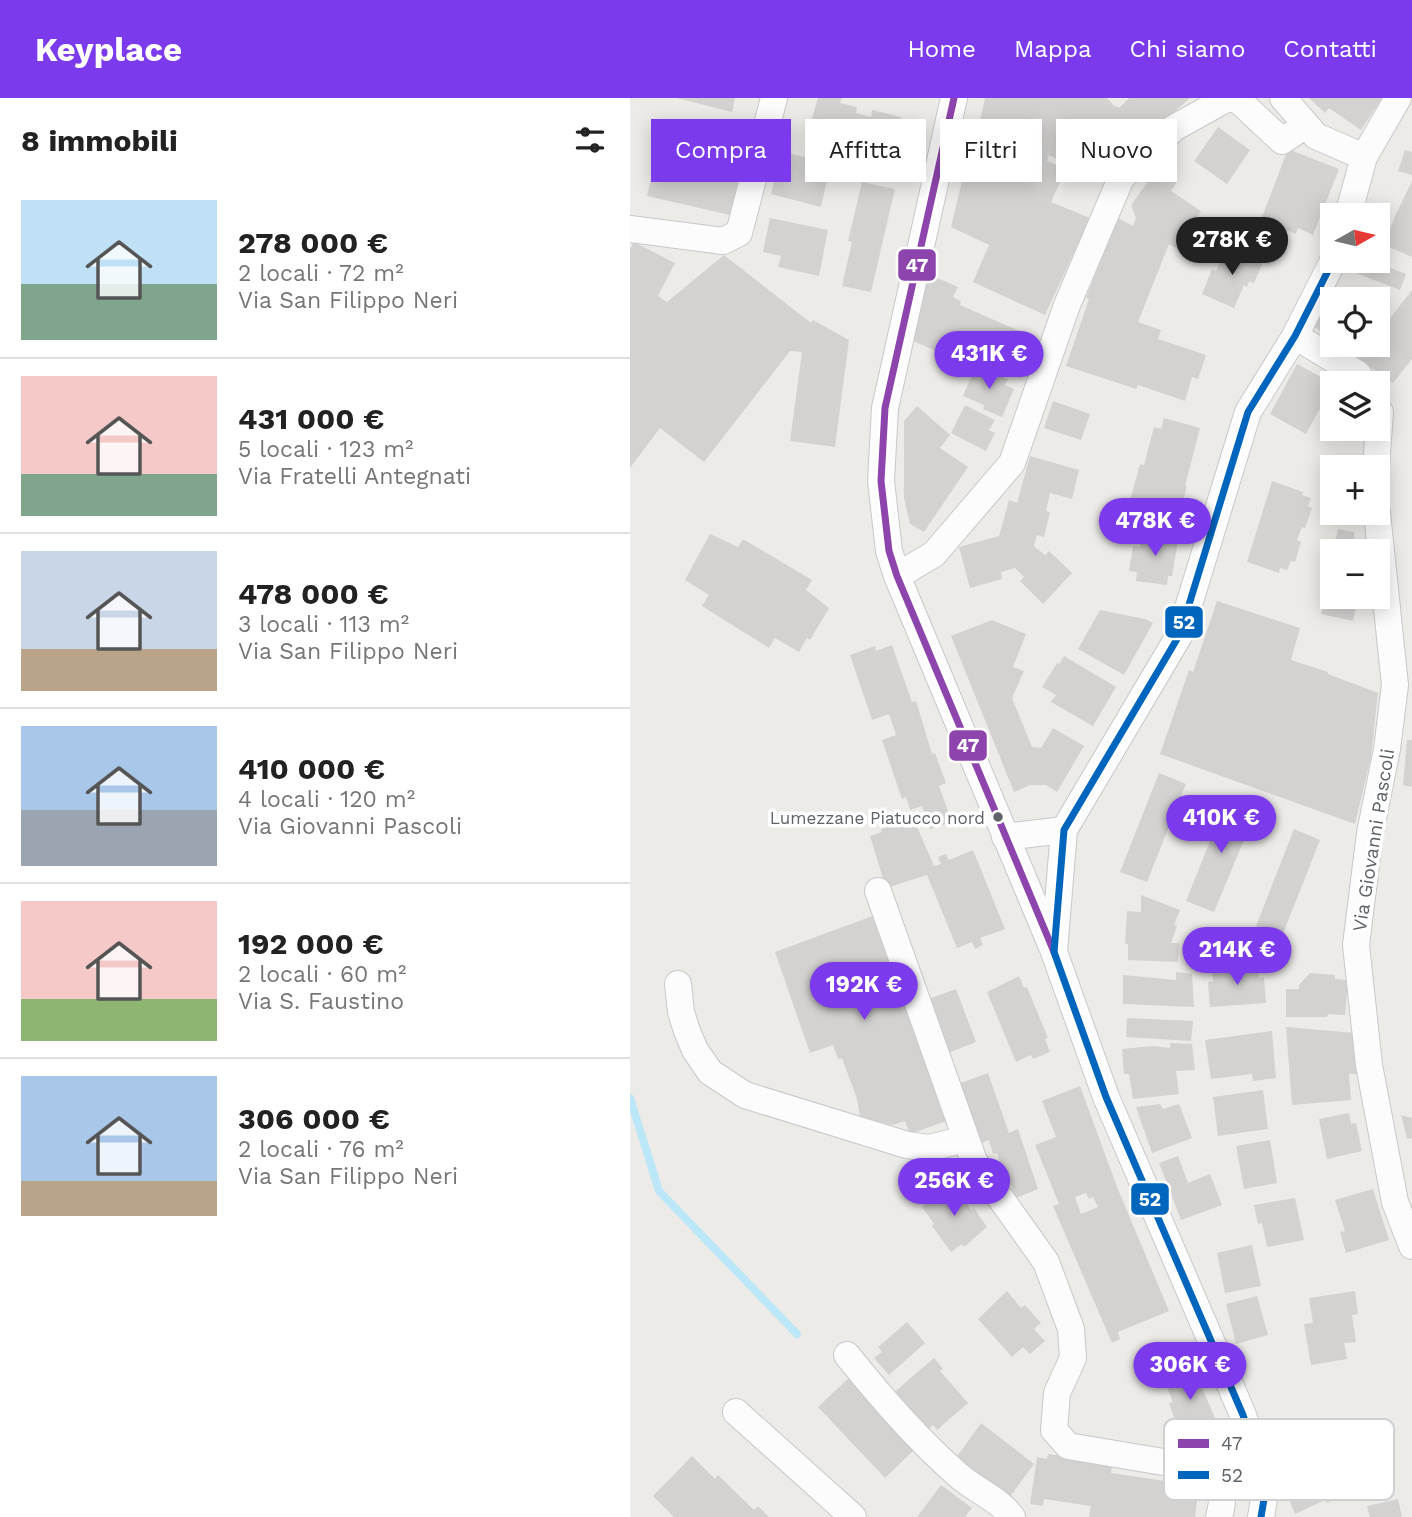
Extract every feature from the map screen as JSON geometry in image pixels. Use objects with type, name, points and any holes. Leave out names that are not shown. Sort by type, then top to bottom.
[{"type":"street","points":[[630,229],[723,241],[739,233],[774,98]]},
{"type":"street","points":[[954,98],[885,408],[881,481],[889,551],[897,576],[1054,952],[1106,1097],[1244,1419]]},
{"type":"street","points":[[897,576],[933,554],[1012,463],[1067,305],[1121,178],[1174,128],[1228,98]]},
{"type":"street","points":[[1236,98],[1282,141],[1306,125]]},
{"type":"street","points":[[1283,98],[1315,135],[1364,158]]},
{"type":"street","points":[[1351,203],[1364,158],[1398,98]]},
{"type":"street","points":[[1054,952],[1064,830],[1180,634],[1248,412],[1295,336],[1327,273]]},
{"type":"street","points":[[1295,336],[1354,371]]},
{"type":"street","name":"Via Giovanni Pascoli","points":[[1378,525],[1395,685],[1387,749],[1370,833],[1356,945],[1374,1093],[1395,1202],[1412,1246]]},
{"type":"street","points":[[1005,837],[1064,830]]},
{"type":"street","points":[[878,891],[974,1161],[1046,1262],[1071,1329],[1073,1357],[1056,1393],[1054,1430],[1068,1446],[1164,1462]]},
{"type":"street","points":[[678,984],[681,1012],[695,1050],[710,1072],[745,1095],[906,1145],[929,1148],[966,1139]]},
{"type":"street","points":[[847,1355],[872,1386],[958,1475],[1006,1508],[1012,1517]]},
{"type":"street","points":[[736,1412],[853,1517]]},
{"type":"building","points":[[677,98],[735,98],[732,112]]},
{"type":"building","points":[[818,98],[842,98],[840,103],[857,107],[856,113],[871,117],[872,110],[901,117],[901,119],[812,119]]},
{"type":"building","points":[[985,98],[1107,98],[1119,108],[1129,98],[1190,98],[1166,119],[1056,119],[1056,158],[1049,155],[1047,161],[1056,165],[1056,182],[1060,182],[1051,202],[1090,218],[1045,315],[973,282],[989,245],[951,227],[962,182],[1042,182],[1042,119],[980,119]]},
{"type":"building","points":[[1309,98],[1382,98],[1361,130],[1329,108],[1325,113]]},
{"type":"building","points":[[1218,127],[1250,150],[1227,184],[1194,161]]},
{"type":"building","points":[[1288,149],[1339,169],[1326,203],[1320,203],[1320,217],[1313,235],[1298,228],[1296,234],[1261,220]]},
{"type":"building","points":[[1405,150],[1412,152],[1412,175],[1398,171]]},
{"type":"building","points":[[791,154],[805,157],[805,182],[827,182],[821,207],[771,194],[774,182],[791,182]]},
{"type":"building","points":[[651,178],[651,182],[738,182],[730,215],[647,196]]},
{"type":"building","points":[[1412,181],[1412,257],[1390,248],[1390,229]]},
{"type":"building","points":[[862,182],[895,189],[871,292],[842,286],[852,242],[848,241]]},
{"type":"building","points":[[1148,182],[1177,182],[1171,191],[1201,211],[1178,249],[1169,244],[1138,322],[1161,330],[1158,339],[1206,355],[1198,379],[1192,377],[1185,401],[1138,385],[1136,389],[1066,366],[1089,299],[1086,298],[1118,218],[1133,226],[1136,218],[1131,205]]},
{"type":"building","points":[[770,218],[828,230],[819,276],[778,267],[781,256],[763,252]]},
{"type":"building","points":[[634,242],[675,263],[658,296],[667,302],[724,255],[811,323],[813,320],[849,340],[835,447],[790,441],[802,352],[790,351],[704,462],[660,428],[630,468],[630,249]]},
{"type":"building","points":[[1227,246],[1263,262],[1254,283],[1249,281],[1247,287],[1244,285],[1234,308],[1202,294],[1212,269],[1216,271]]},
{"type":"building","points":[[1390,268],[1406,274],[1400,290],[1356,273],[1390,273]]},
{"type":"building","points":[[928,274],[958,287],[953,297],[961,301],[960,305],[1024,333],[1006,375],[945,348],[943,354],[913,341]]},
{"type":"building","points":[[1412,290],[1412,359],[1393,383],[1390,381],[1390,371],[1376,371],[1359,359],[1390,357],[1390,318]]},
{"type":"building","points":[[1320,312],[1320,330],[1313,326]]},
{"type":"building","points":[[1297,364],[1320,376],[1320,409],[1306,434],[1270,414]]},
{"type":"building","points":[[976,365],[1008,379],[1005,385],[1014,389],[1002,417],[963,396]]},
{"type":"building","points":[[1053,401],[1090,414],[1081,440],[1044,428]]},
{"type":"building","points":[[965,405],[995,420],[989,430],[995,433],[986,451],[951,433]]},
{"type":"building","points":[[917,406],[950,435],[940,448],[968,467],[924,532],[910,524],[904,498],[904,421]]},
{"type":"building","points":[[1164,418],[1200,428],[1179,516],[1151,508],[1150,514],[1128,508],[1154,427],[1161,429]]},
{"type":"building","points":[[1030,456],[1079,470],[1072,499],[1050,493],[1046,511],[1050,512],[1044,537],[1037,535],[1034,546],[1045,555],[1049,551],[1072,573],[1043,604],[1020,581],[1024,577],[1015,568],[1001,572],[1002,579],[970,588],[959,547],[999,536],[1009,500],[1017,503]]},
{"type":"building","points":[[1272,481],[1303,492],[1302,495],[1311,498],[1308,506],[1312,508],[1305,528],[1302,527],[1297,540],[1301,542],[1295,562],[1291,561],[1287,570],[1280,568],[1279,573],[1247,562]]},
{"type":"building","points":[[1338,529],[1354,532],[1354,539],[1336,539]]},
{"type":"building","points":[[1142,531],[1179,535],[1172,576],[1168,576],[1167,585],[1136,581],[1137,572],[1129,571],[1133,546],[1140,547]]},
{"type":"building","points":[[710,534],[738,547],[743,539],[812,580],[806,590],[829,608],[810,640],[807,638],[799,652],[775,638],[769,648],[702,606],[709,595],[685,580]]},
{"type":"building","points":[[1217,601],[1300,628],[1291,660],[1378,693],[1371,757],[1355,824],[1160,754],[1189,670],[1193,672]]},
{"type":"building","points":[[1322,609],[1356,609],[1353,621],[1321,614]]},
{"type":"building","points":[[1100,610],[1153,623],[1124,675],[1078,649]]},
{"type":"building","points":[[992,620],[1026,634],[1013,667],[1024,671],[1012,698],[1032,747],[1041,748],[1053,728],[1084,746],[1057,792],[1046,785],[1030,785],[1014,792],[951,636]]},
{"type":"building","points":[[892,645],[912,702],[916,701],[932,754],[935,753],[946,783],[939,786],[952,822],[930,829],[922,806],[910,810],[906,797],[902,799],[882,740],[896,735],[889,714],[872,720],[850,655],[875,646],[876,651]]},
{"type":"building","points":[[1064,656],[1116,687],[1093,726],[1051,702],[1056,695],[1042,687]]},
{"type":"building","points":[[1407,740],[1412,740],[1412,787],[1403,785]]},
{"type":"building","points":[[1159,773],[1186,784],[1147,882],[1120,872]]},
{"type":"building","points":[[1227,799],[1256,811],[1214,912],[1186,901]]},
{"type":"building","points":[[910,820],[911,823],[915,822],[934,866],[941,864],[938,857],[946,854],[949,860],[973,850],[1005,929],[980,938],[983,945],[975,949],[972,942],[957,948],[927,875],[886,888],[870,836],[882,832],[881,829]]},
{"type":"building","points":[[1294,829],[1320,840],[1282,936],[1256,926]]},
{"type":"building","points":[[1141,895],[1180,910],[1171,943],[1179,943],[1178,962],[1128,960],[1128,944],[1125,944],[1127,911],[1141,912]]},
{"type":"building","points":[[878,914],[949,1120],[910,1134],[905,1121],[892,1125],[860,1117],[857,1099],[842,1058],[838,1059],[833,1045],[810,1053],[775,952]]},
{"type":"building","points":[[1258,965],[1259,978],[1264,977],[1266,1003],[1210,1007],[1208,982],[1213,981],[1212,968]]},
{"type":"building","points":[[1176,972],[1192,974],[1194,1007],[1123,1004],[1123,975],[1176,980]]},
{"type":"building","points":[[1310,973],[1335,975],[1335,979],[1348,980],[1345,1015],[1286,1017],[1286,989],[1299,989],[1299,985]]},
{"type":"building","points":[[1019,976],[1024,988],[1027,987],[1048,1038],[1045,1039],[1050,1052],[1033,1059],[1031,1055],[1016,1062],[987,992]]},
{"type":"building","points":[[956,989],[976,1042],[943,1055],[923,1001]]},
{"type":"building","points":[[1127,1018],[1193,1021],[1191,1041],[1126,1037]]},
{"type":"building","points":[[1286,1027],[1355,1033],[1357,1074],[1349,1074],[1351,1100],[1292,1105]]},
{"type":"building","points":[[1272,1031],[1276,1078],[1253,1081],[1252,1074],[1211,1079],[1205,1040]]},
{"type":"building","points":[[1170,1043],[1192,1044],[1195,1070],[1176,1071],[1179,1094],[1133,1099],[1129,1074],[1124,1074],[1122,1049],[1153,1046],[1170,1048]]},
{"type":"building","points":[[988,1073],[1009,1133],[1018,1129],[1038,1189],[1016,1198],[1007,1174],[1004,1175],[997,1153],[993,1154],[989,1140],[976,1145],[955,1085]]},
{"type":"building","points":[[1080,1086],[1117,1187],[1169,1311],[1118,1332],[1120,1339],[1112,1343],[1053,1206],[1059,1204],[1035,1145],[1056,1137],[1042,1101]],"holes":[[[1086,1193],[1089,1199],[1093,1197],[1098,1207],[1081,1214],[1075,1197]]]},
{"type":"building","points":[[1263,1090],[1268,1129],[1218,1136],[1213,1097]]},
{"type":"building","points":[[1160,1104],[1163,1109],[1179,1104],[1192,1138],[1152,1153],[1136,1107]]},
{"type":"building","points":[[1349,1113],[1351,1124],[1356,1123],[1362,1151],[1327,1159],[1319,1119]]},
{"type":"building","points":[[1401,1115],[1412,1118],[1412,1139],[1407,1138]]},
{"type":"building","points":[[1270,1140],[1277,1183],[1244,1189],[1236,1146]]},
{"type":"building","points":[[1178,1156],[1188,1183],[1210,1174],[1222,1205],[1181,1220],[1159,1163]]},
{"type":"building","points":[[955,1182],[968,1199],[965,1201],[971,1210],[974,1208],[987,1227],[964,1247],[962,1244],[951,1252],[922,1207]]},
{"type":"building","points":[[1373,1189],[1389,1240],[1346,1253],[1340,1232],[1345,1231],[1335,1200]]},
{"type":"building","points":[[1295,1198],[1304,1240],[1267,1247],[1262,1223],[1258,1224],[1254,1205]]},
{"type":"building","points":[[1252,1245],[1261,1286],[1225,1293],[1217,1253]]},
{"type":"building","points":[[1007,1291],[1021,1308],[1025,1305],[1041,1323],[1034,1329],[1045,1341],[1030,1354],[1023,1347],[1012,1357],[978,1319]]},
{"type":"building","points":[[1355,1291],[1358,1314],[1352,1315],[1356,1342],[1344,1343],[1347,1359],[1311,1365],[1304,1324],[1313,1323],[1309,1298]]},
{"type":"building","points":[[1257,1296],[1268,1335],[1236,1344],[1226,1304]]},
{"type":"building","points":[[907,1322],[925,1343],[889,1375],[874,1358],[882,1352],[878,1347]]},
{"type":"building","points":[[934,1358],[943,1369],[940,1371],[968,1403],[937,1430],[933,1425],[924,1433],[891,1395]]},
{"type":"building","points":[[1195,1370],[1215,1419],[1175,1419],[1169,1403],[1173,1402],[1165,1382]]},
{"type":"building","points":[[852,1375],[918,1446],[885,1478],[818,1407]]},
{"type":"building","points":[[981,1423],[1034,1464],[1009,1498],[956,1458]]},
{"type":"building","points":[[1048,1454],[1112,1463],[1111,1473],[1164,1481],[1164,1500],[1197,1500],[1195,1517],[1089,1517],[1091,1506],[1044,1499],[1043,1506],[1030,1504],[1037,1457],[1047,1459]]},
{"type":"building","points":[[692,1456],[715,1479],[718,1475],[754,1510],[758,1506],[769,1517],[674,1517],[653,1496]]},
{"type":"building","points":[[941,1485],[972,1508],[965,1517],[917,1517]]},
{"type":"building","points":[[1398,1499],[1402,1517],[1370,1517],[1367,1506]]},
{"type":"building","points":[[1289,1500],[1325,1500],[1295,1514]]},
{"type":"waterway","points":[[630,1098],[659,1191],[797,1334]]},
{"type":"transit line","name":"47","points":[[954,98],[885,408],[881,481],[889,551],[897,576],[1054,952]]},
{"type":"transit line","name":"52","points":[[1244,1419],[1106,1097],[1054,952],[1064,830],[1180,634],[1248,412],[1295,336],[1327,273]]},
{"type":"transit line","name":"52","points":[[1261,1517],[1264,1500]]},
{"type":"place","name":"Lumezzane Piatucco nord","points":[[998,817]]}]
